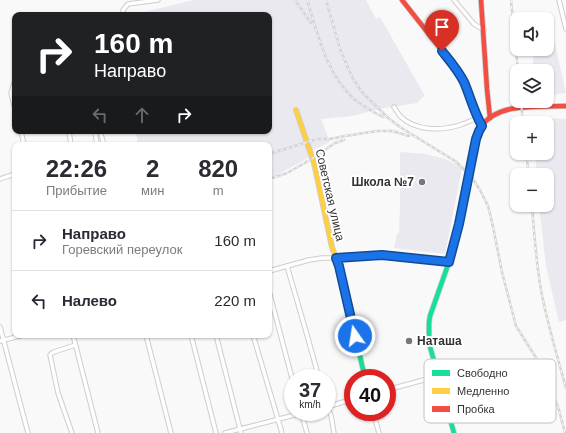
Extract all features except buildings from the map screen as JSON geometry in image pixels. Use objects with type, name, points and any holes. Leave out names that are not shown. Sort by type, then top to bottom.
[{"type":"street","points":[[123,12],[128,4],[158,0]]},
{"type":"street","points":[[402,0],[458,71],[482,126]]},
{"type":"street","points":[[454,0],[474,24],[484,30]]},
{"type":"street","points":[[481,0],[490,118]]},
{"type":"street","points":[[559,0],[566,29]]},
{"type":"street","points":[[433,359],[429,343],[429,323],[449,262],[479,131],[490,118],[506,110],[522,107],[566,106]]},
{"type":"street","points":[[394,107],[401,117],[414,126],[426,129],[460,126],[478,118]]},
{"type":"street","name":"Советская улица","points":[[296,110],[314,162],[327,226],[332,247],[339,266],[363,369]]},
{"type":"street","points":[[0,179],[12,175]]},
{"type":"street","points":[[272,270],[322,258],[382,255],[449,262]]},
{"type":"street","points":[[287,266],[316,369]]},
{"type":"street","points":[[272,302],[290,369]]},
{"type":"street","points":[[0,327],[2,340],[28,433]]},
{"type":"street","points":[[2,340],[12,338]]},
{"type":"street","points":[[74,338],[98,433]]},
{"type":"street","points":[[147,338],[171,433]]},
{"type":"street","points":[[193,338],[216,433]]},
{"type":"street","points":[[217,338],[240,431]]},
{"type":"street","points":[[254,338],[282,433]]},
{"type":"street","points":[[72,433],[58,393],[50,355],[75,344]]},
{"type":"street","points":[[396,388],[424,380]]},
{"type":"street","points":[[225,433],[240,431],[284,417]]},
{"type":"street","points":[[304,421],[307,433]]},
{"type":"street","points":[[332,421],[334,433]]},
{"type":"street","points":[[376,421],[379,433]]},
{"type":"street","points":[[451,423],[454,433]]},
{"type":"shaded area","points":[[194,0],[366,0],[376,19],[380,17],[425,96],[417,103],[379,109],[352,116],[321,119],[330,142],[313,150],[308,158],[272,177],[272,142],[138,142],[136,134],[272,134],[272,12],[144,12]]},
{"type":"shaded area","points":[[554,40],[566,93],[554,95],[554,64],[533,64],[534,56],[554,56]]},
{"type":"shaded area","points":[[554,119],[566,119],[566,320],[559,322],[546,266],[540,212],[554,212],[554,168],[536,168],[536,160],[554,160]]},
{"type":"shaded area","points":[[400,152],[426,154],[448,160],[462,168],[445,254],[394,248],[397,234],[399,233]]},
{"type":"railway","points":[[295,0],[311,23]]},
{"type":"railway","points":[[307,0],[319,40],[336,78],[354,99],[383,117]]},
{"type":"railway","points":[[326,0],[340,49],[352,77],[361,91],[387,117],[400,127],[455,161],[471,176],[480,190],[488,206],[502,272],[516,326],[537,359]]},
{"type":"railway","points":[[511,0],[517,64]]},
{"type":"railway","points":[[522,108],[522,116]]},
{"type":"railway","points":[[272,153],[317,139],[330,139],[377,131],[392,131],[409,136]]},
{"type":"railway","points":[[272,178],[287,173],[335,143],[344,140]]},
{"type":"railway","points":[[527,160],[528,168]]},
{"type":"railway","points":[[533,212],[536,258],[543,302],[566,388]]},
{"type":"railway","points":[[556,402],[565,433]]},
{"type":"traffic: fast","points":[[433,359],[429,343],[430,316],[449,262],[476,139],[481,127]]},
{"type":"traffic: fast","points":[[345,292],[363,369]]},
{"type":"traffic: fast","points":[[451,423],[454,433]]},
{"type":"traffic: slow","points":[[296,110],[314,163],[332,247],[345,292]]},
{"type":"traffic: jam","points":[[402,0],[458,71],[478,118]]},
{"type":"traffic: jam","points":[[481,0],[490,118]]},
{"type":"traffic: jam","points":[[481,127],[488,119],[497,113],[508,110],[532,106],[566,106]]},
{"type":"place","name":"Школа №7","points":[[422,182]]},
{"type":"place","name":"Наташа","points":[[409,341]]},
{"type":"route","points":[[355,336],[336,258],[382,255],[449,262],[459,224],[476,139],[482,126],[458,71],[442,51]]}]
